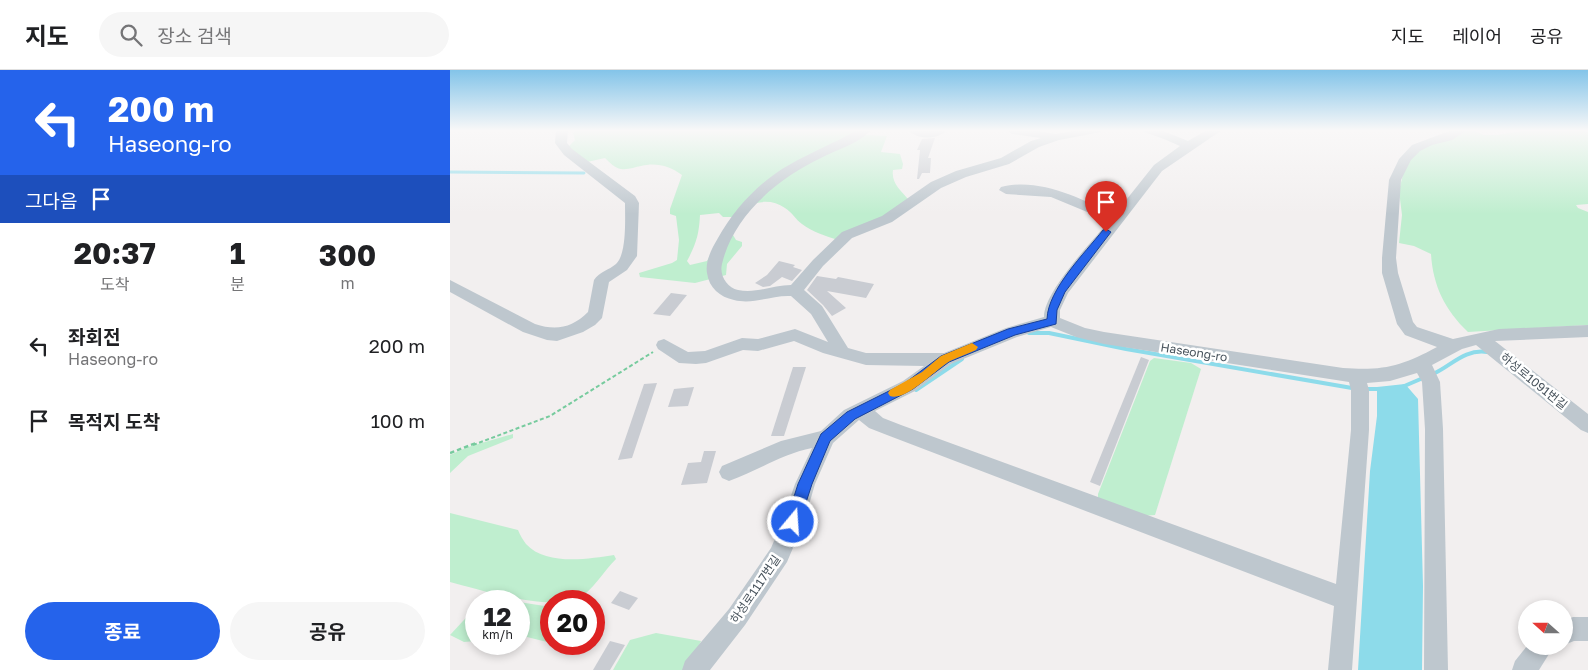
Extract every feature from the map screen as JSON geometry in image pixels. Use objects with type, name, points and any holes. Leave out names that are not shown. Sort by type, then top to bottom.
[{"type":"street","points":[[450,285],[529,328],[547,334],[566,333],[589,321],[596,314],[602,280],[622,267],[630,256],[632,203],[630,199],[576,158]]},
{"type":"street","points":[[815,158],[777,179],[766,188],[735,223],[717,250],[713,260],[713,272],[718,283],[725,291],[732,294],[752,297],[794,291],[814,307],[842,352]]},
{"type":"street","points":[[794,291],[847,235],[887,219],[936,185],[961,174],[1010,158]]},
{"type":"street","points":[[1052,321],[1052,310],[1061,291],[1158,168],[1172,158]]},
{"type":"street","points":[[1406,158],[1395,180],[1389,258],[1390,272],[1406,324],[1411,331],[1453,346]]},
{"type":"street","points":[[1006,190],[1054,193],[1116,219]]},
{"type":"street","name":"Haseong-ro","points":[[1052,321],[1104,338],[1356,376],[1388,376],[1420,364],[1453,346],[1479,338],[1508,334],[1588,332]]},
{"type":"street","name":"하성로1117번길","points":[[694,670],[737,617],[779,555],[793,522],[805,484],[826,438],[860,410],[909,386],[945,359],[1012,332],[1052,321]]},
{"type":"street","name":"하성로1117번길","points":[[664,345],[685,358],[696,358],[706,357],[742,344],[758,345],[795,335],[866,359],[945,359]]},
{"type":"street","name":"하성로1091번길","points":[[1479,338],[1588,425]]},
{"type":"street","points":[[1420,364],[1428,372],[1431,382],[1434,429],[1436,670]]},
{"type":"street","points":[[1340,670],[1360,413],[1360,390],[1356,376]]},
{"type":"street","points":[[860,410],[876,423],[894,430],[1346,599]]},
{"type":"street","points":[[729,472],[804,441],[826,438]]},
{"type":"street","points":[[1573,629],[1588,629]]},
{"type":"street","points":[[1524,670],[1535,655]]},
{"type":"path","points":[[450,453],[550,416],[664,345]]},
{"type":"green space","points":[[582,158],[605,158],[587,162]]},
{"type":"green space","points":[[605,158],[901,158],[902,169],[893,170],[893,175],[897,186],[909,200],[892,213],[838,240],[810,229],[787,210],[772,202],[751,205],[733,217],[723,217],[719,213],[700,215],[696,239],[687,261],[690,265],[707,261],[712,252],[733,235],[736,240],[742,242],[742,246],[727,264],[726,275],[695,283],[640,277],[639,273],[677,260],[679,240],[676,216],[670,214],[670,209],[682,175],[668,167],[657,165],[629,169],[614,166]]},
{"type":"green space","points":[[1409,158],[1588,158],[1588,204],[1576,205],[1578,208],[1588,212],[1588,325],[1468,332],[1453,315],[1442,297],[1434,277],[1431,254],[1414,246],[1399,243],[1402,215],[1399,191],[1405,166]]},
{"type":"green space","points":[[1154,358],[1191,363],[1201,369],[1155,515],[1141,516],[1098,499],[1098,494],[1150,361]]},
{"type":"green space","points":[[513,434],[513,438],[468,456],[450,473],[450,455],[468,447]]},
{"type":"green space","points":[[450,513],[518,530],[526,544],[534,551],[545,556],[580,559],[614,555],[616,559],[589,590],[540,590],[540,602],[530,601],[530,590],[481,590],[450,582]]},
{"type":"green space","points":[[530,604],[540,605],[540,640],[530,638]]},
{"type":"green space","points":[[465,619],[465,642],[450,635]]},
{"type":"green space","points":[[656,633],[701,641],[688,670],[613,670],[630,640]]},
{"type":"water","points":[[1405,384],[1418,399],[1423,586],[1422,670],[1358,670],[1370,471],[1377,416],[1377,387]]},
{"type":"building","points":[[919,158],[931,158],[930,173],[922,173],[919,179],[917,179]]},
{"type":"building","points":[[779,261],[795,265],[793,267],[802,270],[792,281],[782,277],[770,286],[763,287],[755,283],[767,275]]},
{"type":"building","points":[[817,276],[836,279],[838,277],[874,284],[866,298],[827,291],[846,308],[832,316],[807,290]]},
{"type":"building","points":[[671,293],[687,295],[670,316],[653,314]]},
{"type":"building","points":[[1141,357],[1149,360],[1100,486],[1090,482]]},
{"type":"building","points":[[793,367],[806,367],[784,436],[771,436]]},
{"type":"building","points":[[657,383],[632,458],[618,460],[644,384]]},
{"type":"building","points":[[694,387],[688,406],[668,407],[674,389]]},
{"type":"building","points":[[704,451],[716,451],[707,483],[681,485],[688,463],[701,462]]},
{"type":"building","points":[[620,591],[638,598],[629,610],[611,603]]},
{"type":"building","points":[[610,641],[625,645],[610,670],[593,670],[602,655],[605,655],[605,650]]},
{"type":"waterway","points":[[450,172],[584,173]]},
{"type":"waterway","points":[[1029,333],[1049,333],[1126,349],[1352,388]]},
{"type":"waterway","points":[[1435,373],[1466,355],[1487,352]]},
{"type":"waterway","points":[[916,390],[962,359]]},
{"type":"waterway","points":[[1402,387],[1423,378]]},
{"type":"waterway","points":[[1368,389],[1381,389]]},
{"type":"slow traffic","points":[[894,393],[926,375],[945,359],[972,347]]},
{"type":"route","points":[[793,522],[805,484],[826,438],[851,415],[909,386],[945,359],[1012,332],[1052,321],[1052,310],[1061,291],[1106,232]]}]
